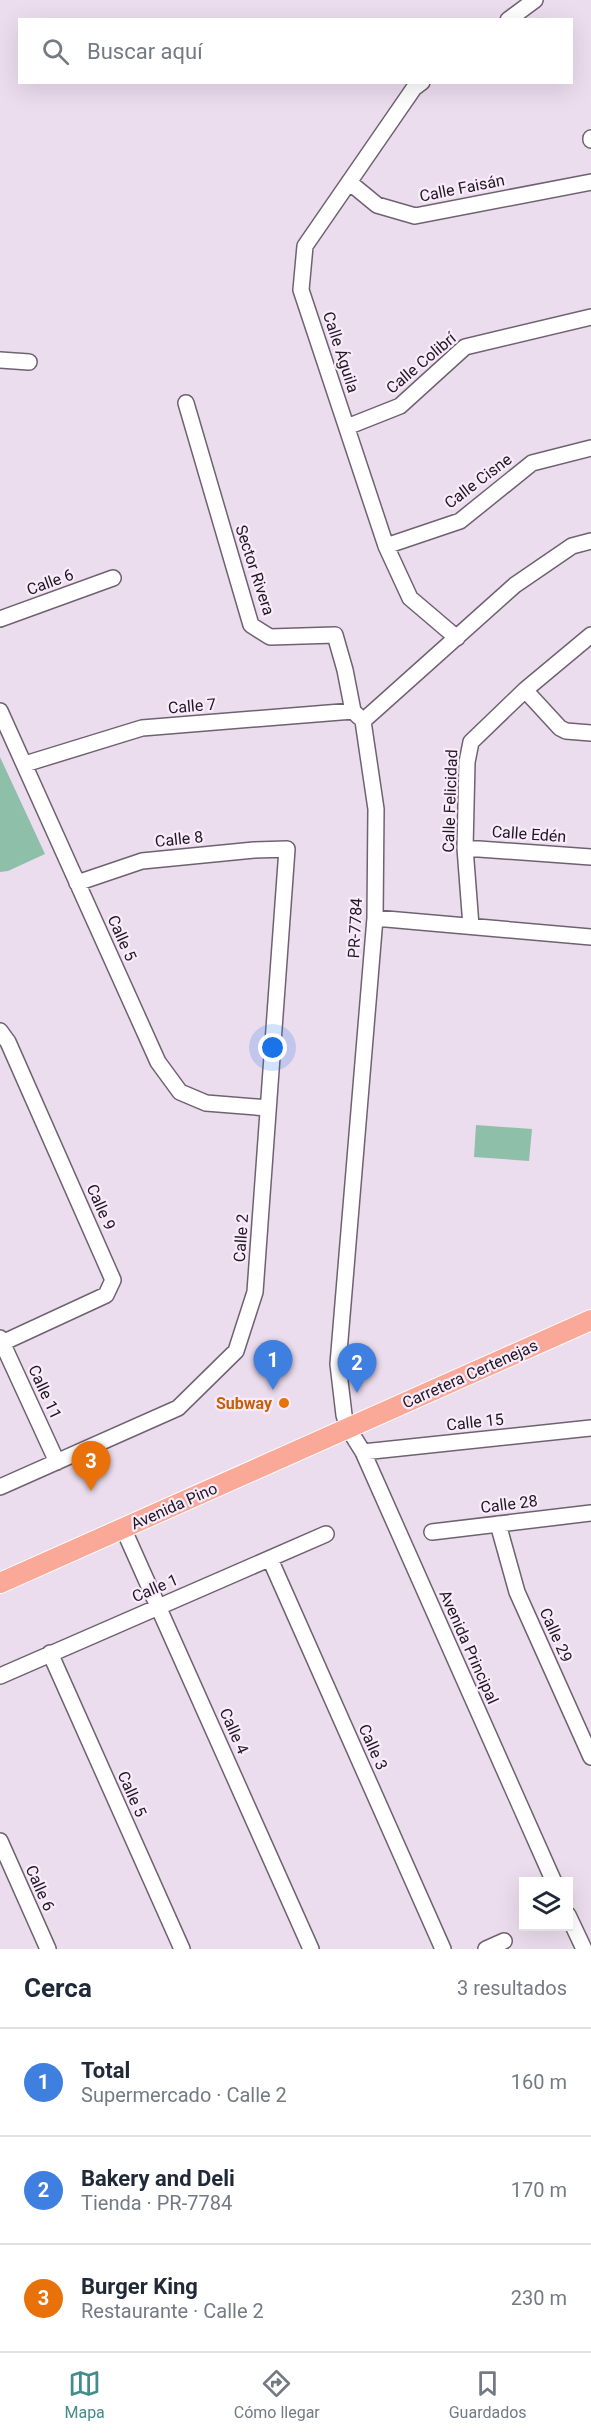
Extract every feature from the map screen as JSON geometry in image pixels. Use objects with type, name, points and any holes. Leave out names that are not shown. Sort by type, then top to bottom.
[{"type":"main road","name":"Carretera Certenejas","points":[[348,1428],[591,1320]]},
{"type":"main road","name":"Avenida Pino","points":[[0,1583],[348,1428]]},
{"type":"street","points":[[511,18],[535,0]]},
{"type":"street","name":"Calle Águila","points":[[419,84],[414,88],[305,246],[301,290],[386,546],[410,598],[457,638]]},
{"type":"street","name":"Calle Faisán","points":[[349,182],[377,205],[415,216],[591,182]]},
{"type":"street","name":"Calle Colibrí","points":[[347,428],[400,406],[465,347],[591,317]]},
{"type":"street","points":[[0,360],[29,362]]},
{"type":"street","name":"Sector Rivera","points":[[186,403],[251,625],[270,637],[335,635],[358,716]]},
{"type":"street","name":"Calle Cisne","points":[[386,546],[460,521],[532,463],[591,448]]},
{"type":"street","points":[[358,716],[457,638],[515,585],[572,546],[591,542]]},
{"type":"street","name":"Calle 6","points":[[0,619],[113,578]]},
{"type":"street","name":"Calle Felicidad","points":[[471,926],[465,848],[467,762],[471,742],[525,690],[591,636]]},
{"type":"street","points":[[525,690],[560,728],[567,731],[591,733]]},
{"type":"street","name":"Calle 5","points":[[0,711],[158,1062],[180,1092],[206,1103],[268,1108]]},
{"type":"street","name":"Calle 7","points":[[25,764],[142,728],[358,716]]},
{"type":"street","name":"PR-7784","points":[[348,1428],[344,1415],[338,1364],[375,918],[376,809],[358,716]]},
{"type":"street","name":"Calle Edén","points":[[465,848],[591,857]]},
{"type":"street","name":"Calle 8","points":[[77,883],[142,861],[287,849]]},
{"type":"street","name":"Calle 2","points":[[0,1487],[178,1408],[236,1351],[255,1292],[287,849]]},
{"type":"street","points":[[375,918],[591,937]]},
{"type":"street","name":"Calle 9","points":[[0,1031],[8,1042],[113,1280],[106,1295],[1,1342]]},
{"type":"street","name":"Calle 11","points":[[1,1342],[57,1462]]},
{"type":"street","name":"Avenida Principal","points":[[348,1428],[363,1452],[552,1877]]},
{"type":"street","name":"Calle 15","points":[[363,1452],[591,1428]]},
{"type":"street","name":"Calle 28","points":[[432,1532],[591,1513]]},
{"type":"street","name":"Calle 29","points":[[498,1524],[517,1592],[591,1757]]},
{"type":"street","name":"Calle 4","points":[[123,1528],[311,1949]]},
{"type":"street","name":"Calle 1","points":[[0,1676],[326,1534]]},
{"type":"street","name":"Calle 3","points":[[270,1559],[443,1949]]},
{"type":"street","name":"Calle 5","points":[[50,1653],[182,1949]]},
{"type":"street","name":"Calle 6","points":[[0,1841],[48,1949]]},
{"type":"street","points":[[573,1922],[584,1938]]},
{"type":"street","points":[[486,1949],[504,1941]]},
{"type":"green space","points":[[0,757],[45,854],[8,871],[0,872]]},
{"type":"green space","points":[[476,1125],[532,1129],[529,1161],[474,1157]]},
{"type":"place","name":"Total","points":[[273,1390]]},
{"type":"place","name":"Bakery and Deli","points":[[357,1393]]},
{"type":"place","name":"Subway","points":[[284,1403]]},
{"type":"place","name":"Burger King","points":[[91,1491]]}]
